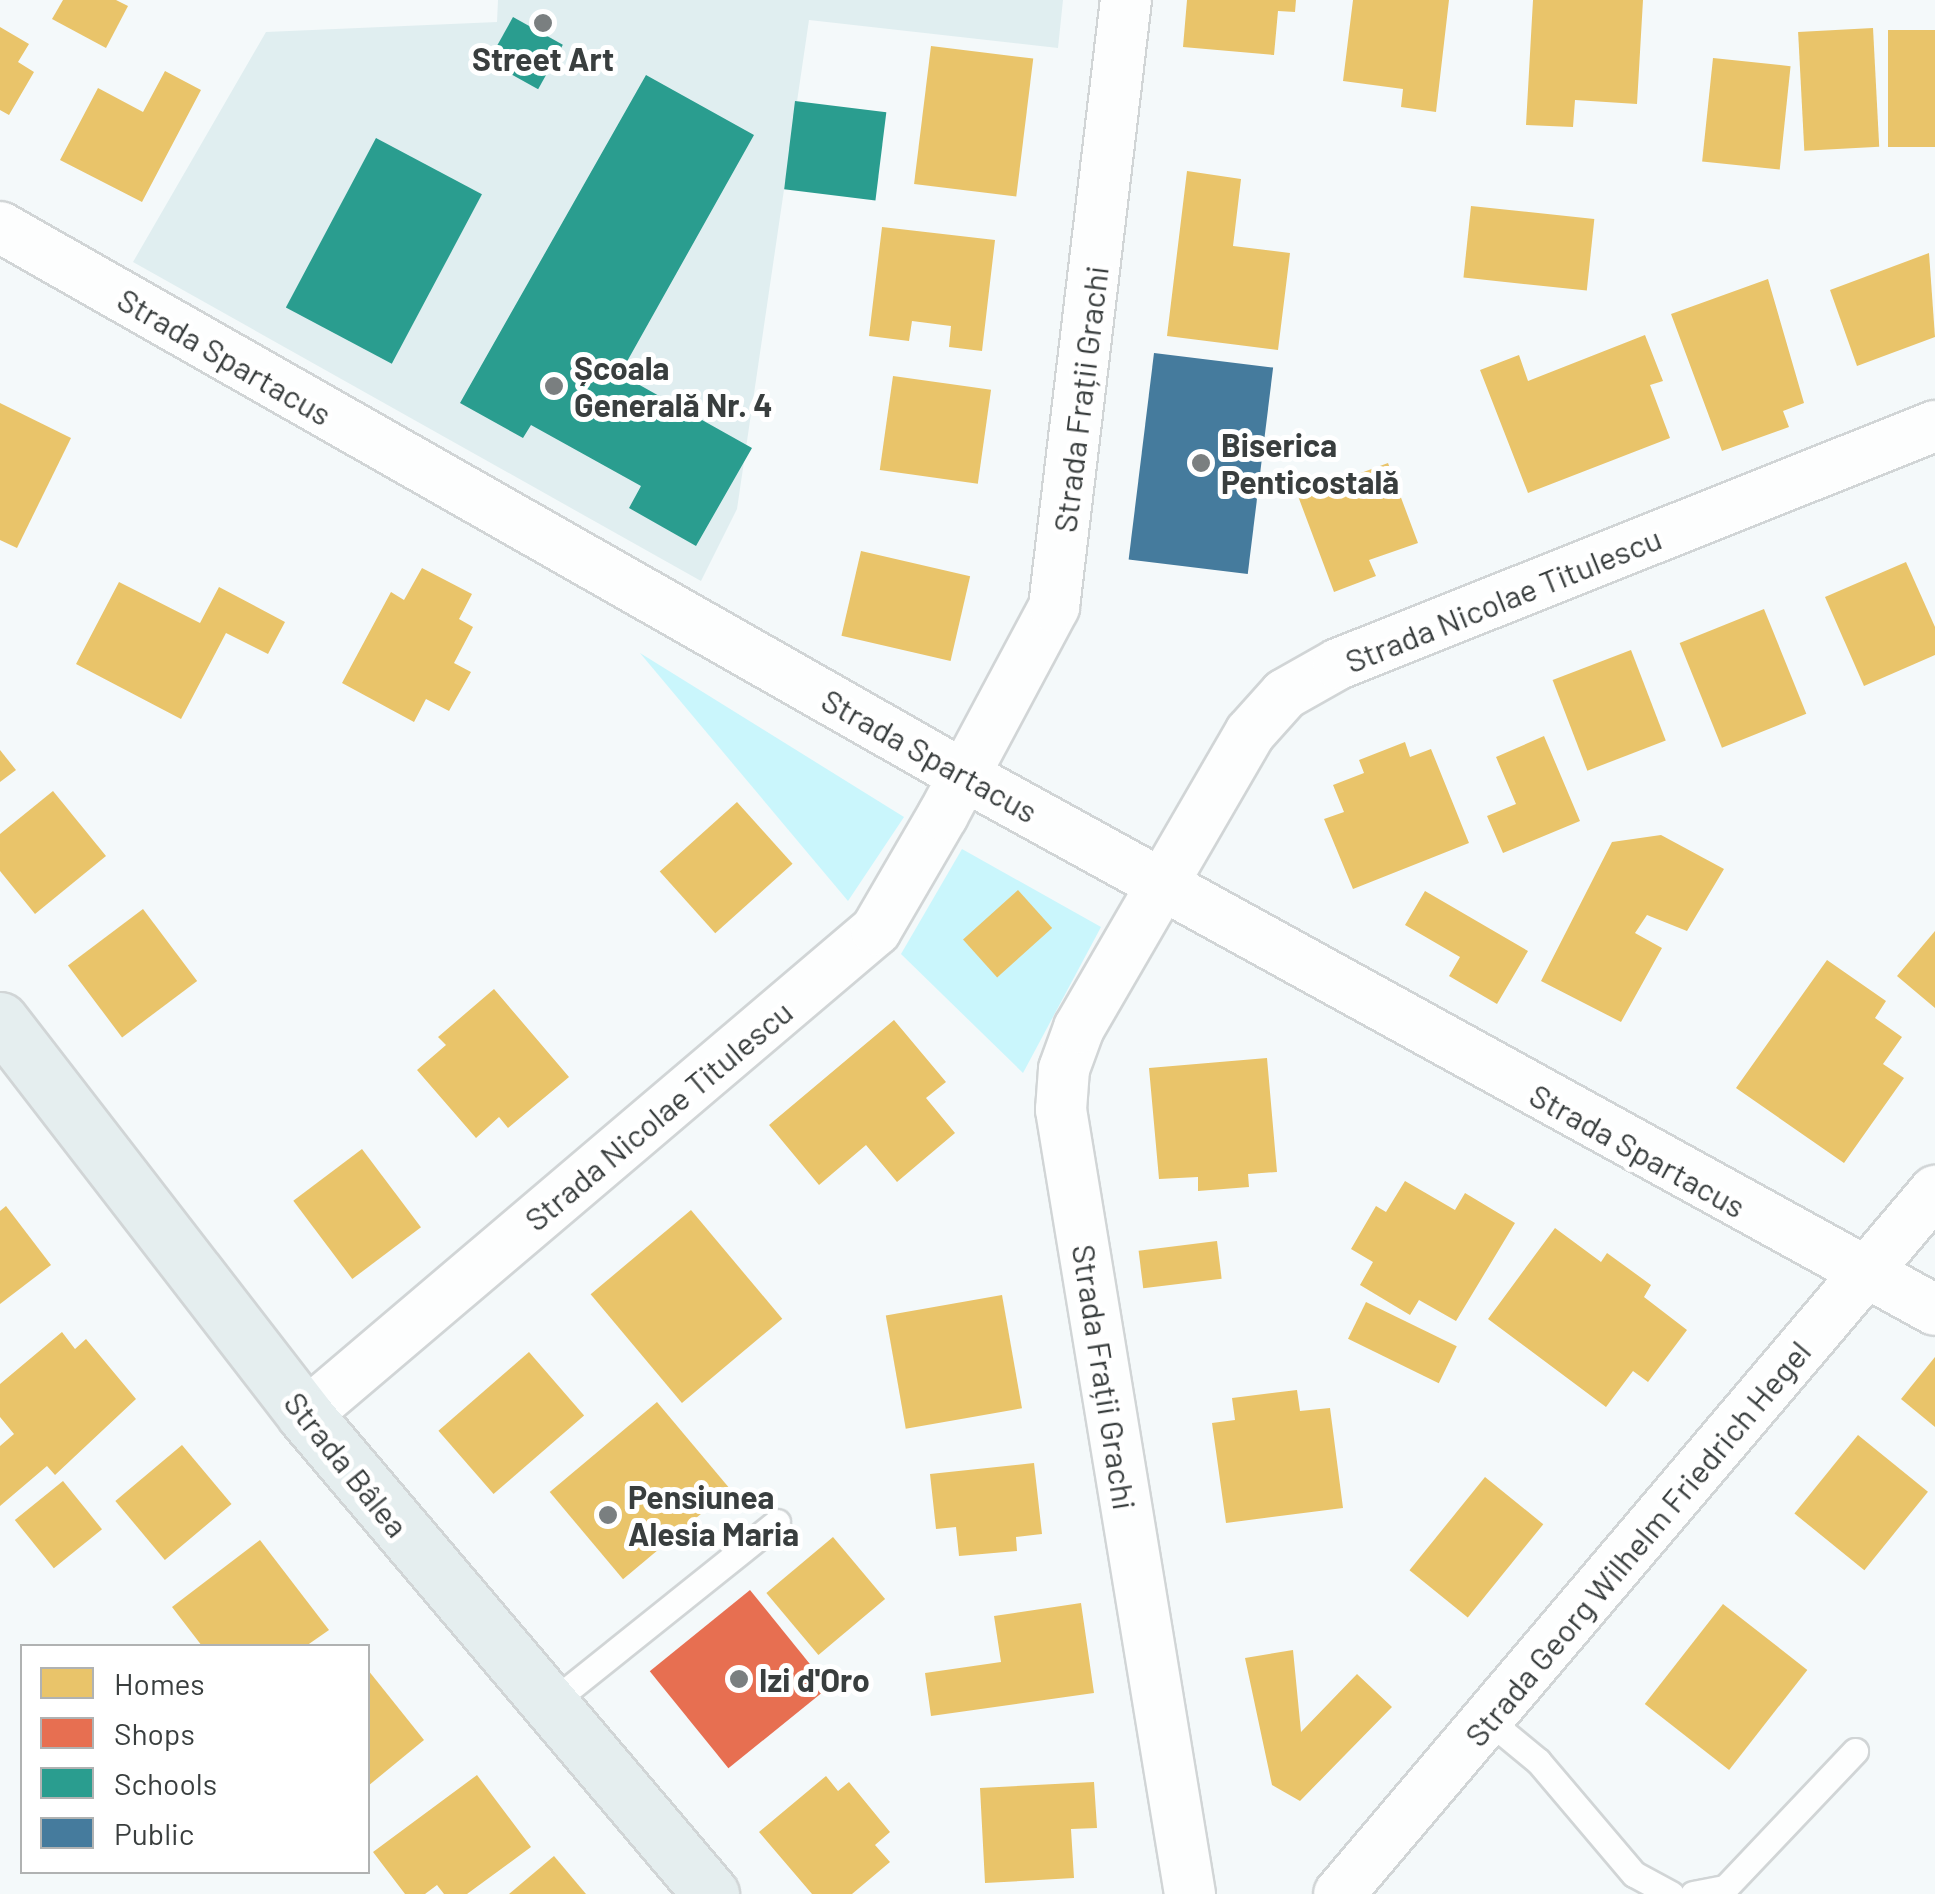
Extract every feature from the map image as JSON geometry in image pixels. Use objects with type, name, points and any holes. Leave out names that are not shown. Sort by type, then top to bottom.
[{"type":"main road","name":"Strada Bâlea","points":[[0,1020],[305,1415],[710,1894]]},
{"type":"street","name":"Strada Frații Grachi","points":[[966,776],[1054,607],[1126,0]]},
{"type":"street","name":"Strada Spartacus","points":[[0,228],[966,776],[1864,1276],[1935,1310]]},
{"type":"street","name":"Strada Nicolae Titulescu","points":[[1164,884],[1250,732],[1284,694],[1338,664],[1935,426]]},
{"type":"street","name":"Strada Nicolae Titulescu","points":[[305,1415],[876,930],[966,776]]},
{"type":"street","name":"Strada Frații Grachi","points":[[1164,884],[1080,1028],[1064,1069],[1061,1110],[1190,1894]]},
{"type":"street","name":"Strada Georg Wilhelm Friedrich Hegel","points":[[1339,1894],[1935,1191]]},
{"type":"lane","points":[[550,1704],[777,1522]]},
{"type":"lane","points":[[1487,1719],[1538,1761],[1634,1874],[1670,1894]]},
{"type":"lane","points":[[1694,1894],[1724,1888],[1854,1751]]},
{"type":"shaded area","name":"Școala Generală Nr. 4","points":[[498,0],[1063,0],[1058,48],[809,20],[737,509],[701,581],[133,262],[266,32],[497,22]]},
{"type":"shaded area","points":[[640,653],[904,817],[848,901]]},
{"type":"shaded area","points":[[962,849],[1101,927],[1023,1073],[901,954]]},
{"type":"building: Homes","points":[[63,0],[116,0],[128,6],[106,48],[52,19]]},
{"type":"building: Homes","points":[[1187,0],[1296,0],[1295,12],[1278,11],[1274,55],[1183,47]]},
{"type":"building: Homes","points":[[1353,0],[1449,0],[1436,112],[1401,107],[1403,89],[1343,81]]},
{"type":"building: Homes","points":[[1533,0],[1643,0],[1637,104],[1575,100],[1573,127],[1526,125]]},
{"type":"building: Homes","points":[[0,27],[29,44],[18,62],[34,72],[9,115],[0,110]]},
{"type":"building: Homes","points":[[1873,28],[1879,147],[1804,151],[1798,32]]},
{"type":"building: Homes","points":[[1888,30],[1935,30],[1935,147],[1888,147]]},
{"type":"building: Homes","points":[[931,46],[1033,59],[1016,197],[914,184]]},
{"type":"building: Homes","points":[[1713,58],[1791,66],[1780,170],[1702,161]]},
{"type":"building: Homes","points":[[165,71],[201,90],[142,202],[60,160],[98,88],[143,112]]},
{"type":"building: Homes","points":[[1187,171],[1241,179],[1233,246],[1290,253],[1278,350],[1167,336]]},
{"type":"building: Homes","points":[[1471,206],[1594,219],[1587,291],[1463,278]]},
{"type":"building: Homes","points":[[882,227],[995,240],[982,351],[949,347],[951,326],[912,321],[909,341],[869,336]]},
{"type":"building: Homes","points":[[1929,253],[1935,337],[1857,366],[1830,290]]},
{"type":"building: Homes","points":[[1768,279],[1804,403],[1783,411],[1789,427],[1722,451],[1671,314]]},
{"type":"building: Homes","points":[[1645,335],[1663,381],[1650,385],[1670,438],[1528,493],[1480,370],[1519,355],[1528,381]]},
{"type":"building: Homes","points":[[893,376],[991,390],[978,484],[880,470]]},
{"type":"building: Homes","points":[[0,403],[71,438],[17,548],[0,540]]},
{"type":"building: Homes","points":[[1388,463],[1418,543],[1369,560],[1376,576],[1334,592],[1298,496]]},
{"type":"building: Homes","points":[[861,551],[970,576],[951,661],[841,636]]},
{"type":"building: Homes","points":[[1906,562],[1935,627],[1935,655],[1864,686],[1825,597]]},
{"type":"building: Homes","points":[[422,568],[472,594],[459,619],[473,627],[454,663],[471,672],[449,711],[426,699],[414,722],[342,683],[391,592],[404,600]]},
{"type":"building: Homes","points":[[119,582],[200,623],[219,587],[285,622],[268,654],[226,633],[181,719],[76,664]]},
{"type":"building: Homes","points":[[1764,609],[1806,714],[1722,748],[1680,643]]},
{"type":"building: Homes","points":[[1631,650],[1666,741],[1587,771],[1553,680]]},
{"type":"building: Homes","points":[[1544,736],[1580,821],[1503,853],[1487,816],[1516,804],[1496,757]]},
{"type":"building: Homes","points":[[1405,742],[1410,757],[1431,749],[1469,843],[1353,889],[1324,819],[1344,812],[1333,785],[1364,773],[1359,760]]},
{"type":"building: Homes","points":[[0,750],[16,770],[0,782]]},
{"type":"building: Homes","points":[[53,791],[106,856],[35,914],[0,871],[0,834]]},
{"type":"building: Homes","points":[[737,802],[793,864],[715,933],[660,872]]},
{"type":"building: Homes","points":[[1661,835],[1724,869],[1687,931],[1647,915],[1635,933],[1662,948],[1621,1022],[1541,981],[1612,842]]},
{"type":"building: Homes","points":[[1018,890],[1052,928],[997,977],[963,940]]},
{"type":"building: Homes","points":[[1425,891],[1528,951],[1497,1004],[1449,976],[1460,957],[1405,925]]},
{"type":"building: Homes","points":[[143,909],[197,981],[122,1037],[68,966]]},
{"type":"building: Homes","points":[[1935,931],[1935,1008],[1897,976]]},
{"type":"building: Homes","points":[[1827,960],[1886,1001],[1875,1018],[1902,1037],[1883,1064],[1904,1078],[1844,1163],[1736,1088]]},
{"type":"building: Homes","points":[[494,989],[569,1077],[508,1128],[499,1117],[476,1138],[417,1070],[446,1045],[438,1037]]},
{"type":"building: Homes","points":[[894,1020],[946,1082],[926,1098],[955,1133],[897,1182],[866,1145],[819,1185],[769,1125]]},
{"type":"building: Homes","points":[[1267,1058],[1277,1172],[1248,1174],[1249,1187],[1198,1191],[1198,1177],[1159,1179],[1149,1068]]},
{"type":"building: Homes","points":[[362,1149],[421,1227],[352,1279],[293,1201]]},
{"type":"building: Homes","points":[[1405,1181],[1455,1210],[1465,1193],[1515,1223],[1456,1321],[1419,1300],[1410,1315],[1360,1285],[1373,1262],[1351,1249],[1376,1206],[1386,1212]]},
{"type":"building: Homes","points":[[6,1206],[51,1265],[0,1304],[0,1211]]},
{"type":"building: Homes","points":[[691,1210],[782,1319],[682,1403],[591,1294]]},
{"type":"building: Homes","points":[[1555,1228],[1601,1262],[1607,1253],[1651,1285],[1644,1297],[1687,1330],[1648,1382],[1633,1371],[1606,1407],[1488,1319]]},
{"type":"building: Homes","points":[[1217,1241],[1222,1279],[1143,1288],[1139,1251]]},
{"type":"building: Homes","points":[[1002,1295],[1022,1408],[906,1429],[886,1315]]},
{"type":"building: Homes","points":[[1366,1302],[1457,1346],[1439,1383],[1348,1339]]},
{"type":"building: Homes","points":[[62,1332],[75,1349],[86,1339],[136,1399],[55,1475],[47,1466],[0,1506],[0,1446],[14,1434],[0,1417],[0,1384]]},
{"type":"building: Homes","points":[[529,1352],[584,1415],[494,1494],[438,1431]]},
{"type":"building: Homes","points":[[1935,1357],[1935,1427],[1901,1399]]},
{"type":"building: Homes","points":[[1297,1390],[1300,1411],[1330,1408],[1343,1508],[1226,1523],[1212,1423],[1235,1420],[1232,1398]]},
{"type":"building: Homes","points":[[657,1402],[730,1489],[623,1579],[550,1492]]},
{"type":"building: Homes","points":[[1858,1435],[1928,1492],[1864,1570],[1794,1513]]},
{"type":"building: Homes","points":[[182,1445],[231,1504],[165,1560],[115,1501]]},
{"type":"building: Homes","points":[[1034,1463],[1042,1534],[1016,1537],[1017,1551],[959,1556],[956,1527],[936,1529],[930,1474]]},
{"type":"building: Homes","points":[[1485,1477],[1543,1524],[1468,1617],[1409,1570]]},
{"type":"building: Homes","points":[[63,1481],[102,1529],[54,1568],[15,1520]]},
{"type":"building: Homes","points":[[833,1537],[885,1599],[818,1655],[766,1593]]},
{"type":"building: Homes","points":[[260,1540],[329,1630],[309,1644],[200,1644],[172,1607]]},
{"type":"building: Homes","points":[[1081,1603],[1094,1693],[931,1716],[925,1673],[1001,1662],[994,1616]]},
{"type":"building: Homes","points":[[1723,1604],[1807,1670],[1729,1770],[1645,1704]]},
{"type":"building: Homes","points":[[1293,1650],[1301,1732],[1357,1674],[1392,1707],[1300,1801],[1272,1785],[1245,1658]]},
{"type":"building: Homes","points":[[370,1672],[424,1740],[370,1784]]},
{"type":"building: Homes","points":[[477,1775],[531,1847],[467,1894],[444,1894],[437,1885],[425,1894],[405,1894],[373,1852]]},
{"type":"building: Homes","points":[[826,1776],[838,1791],[849,1782],[890,1832],[875,1845],[890,1862],[852,1894],[812,1894],[759,1832]]},
{"type":"building: Homes","points":[[1094,1782],[1097,1828],[1071,1829],[1074,1878],[985,1883],[980,1788]]},
{"type":"building: Homes","points":[[554,1856],[586,1894],[509,1894]]},
{"type":"building: Shops","name":"Izi d'Oro","points":[[750,1590],[829,1687],[728,1768],[650,1671]]},
{"type":"building: Schools","points":[[513,17],[563,45],[538,89],[488,62]]},
{"type":"building: Schools","points":[[646,75],[754,135],[620,374],[752,448],[696,546],[629,508],[641,486],[531,425],[523,438],[460,403]]},
{"type":"building: Schools","points":[[795,101],[886,112],[875,201],[784,189]]},
{"type":"building: Schools","points":[[376,138],[482,194],[392,364],[286,308]]},
{"type":"building: Public","name":"Biserica Penticostală","points":[[1154,353],[1273,368],[1248,574],[1129,559]]},
{"type":"place","name":"Street Art","points":[[543,23]]},
{"type":"place","name":"Școala Generală Nr. 4","points":[[554,386]]},
{"type":"place","name":"Biserica Penticostală","points":[[1201,463]]},
{"type":"place","name":"Pensiunea Alesia Maria","points":[[608,1515]]},
{"type":"place","name":"Izi d'Oro","points":[[739,1679]]}]
